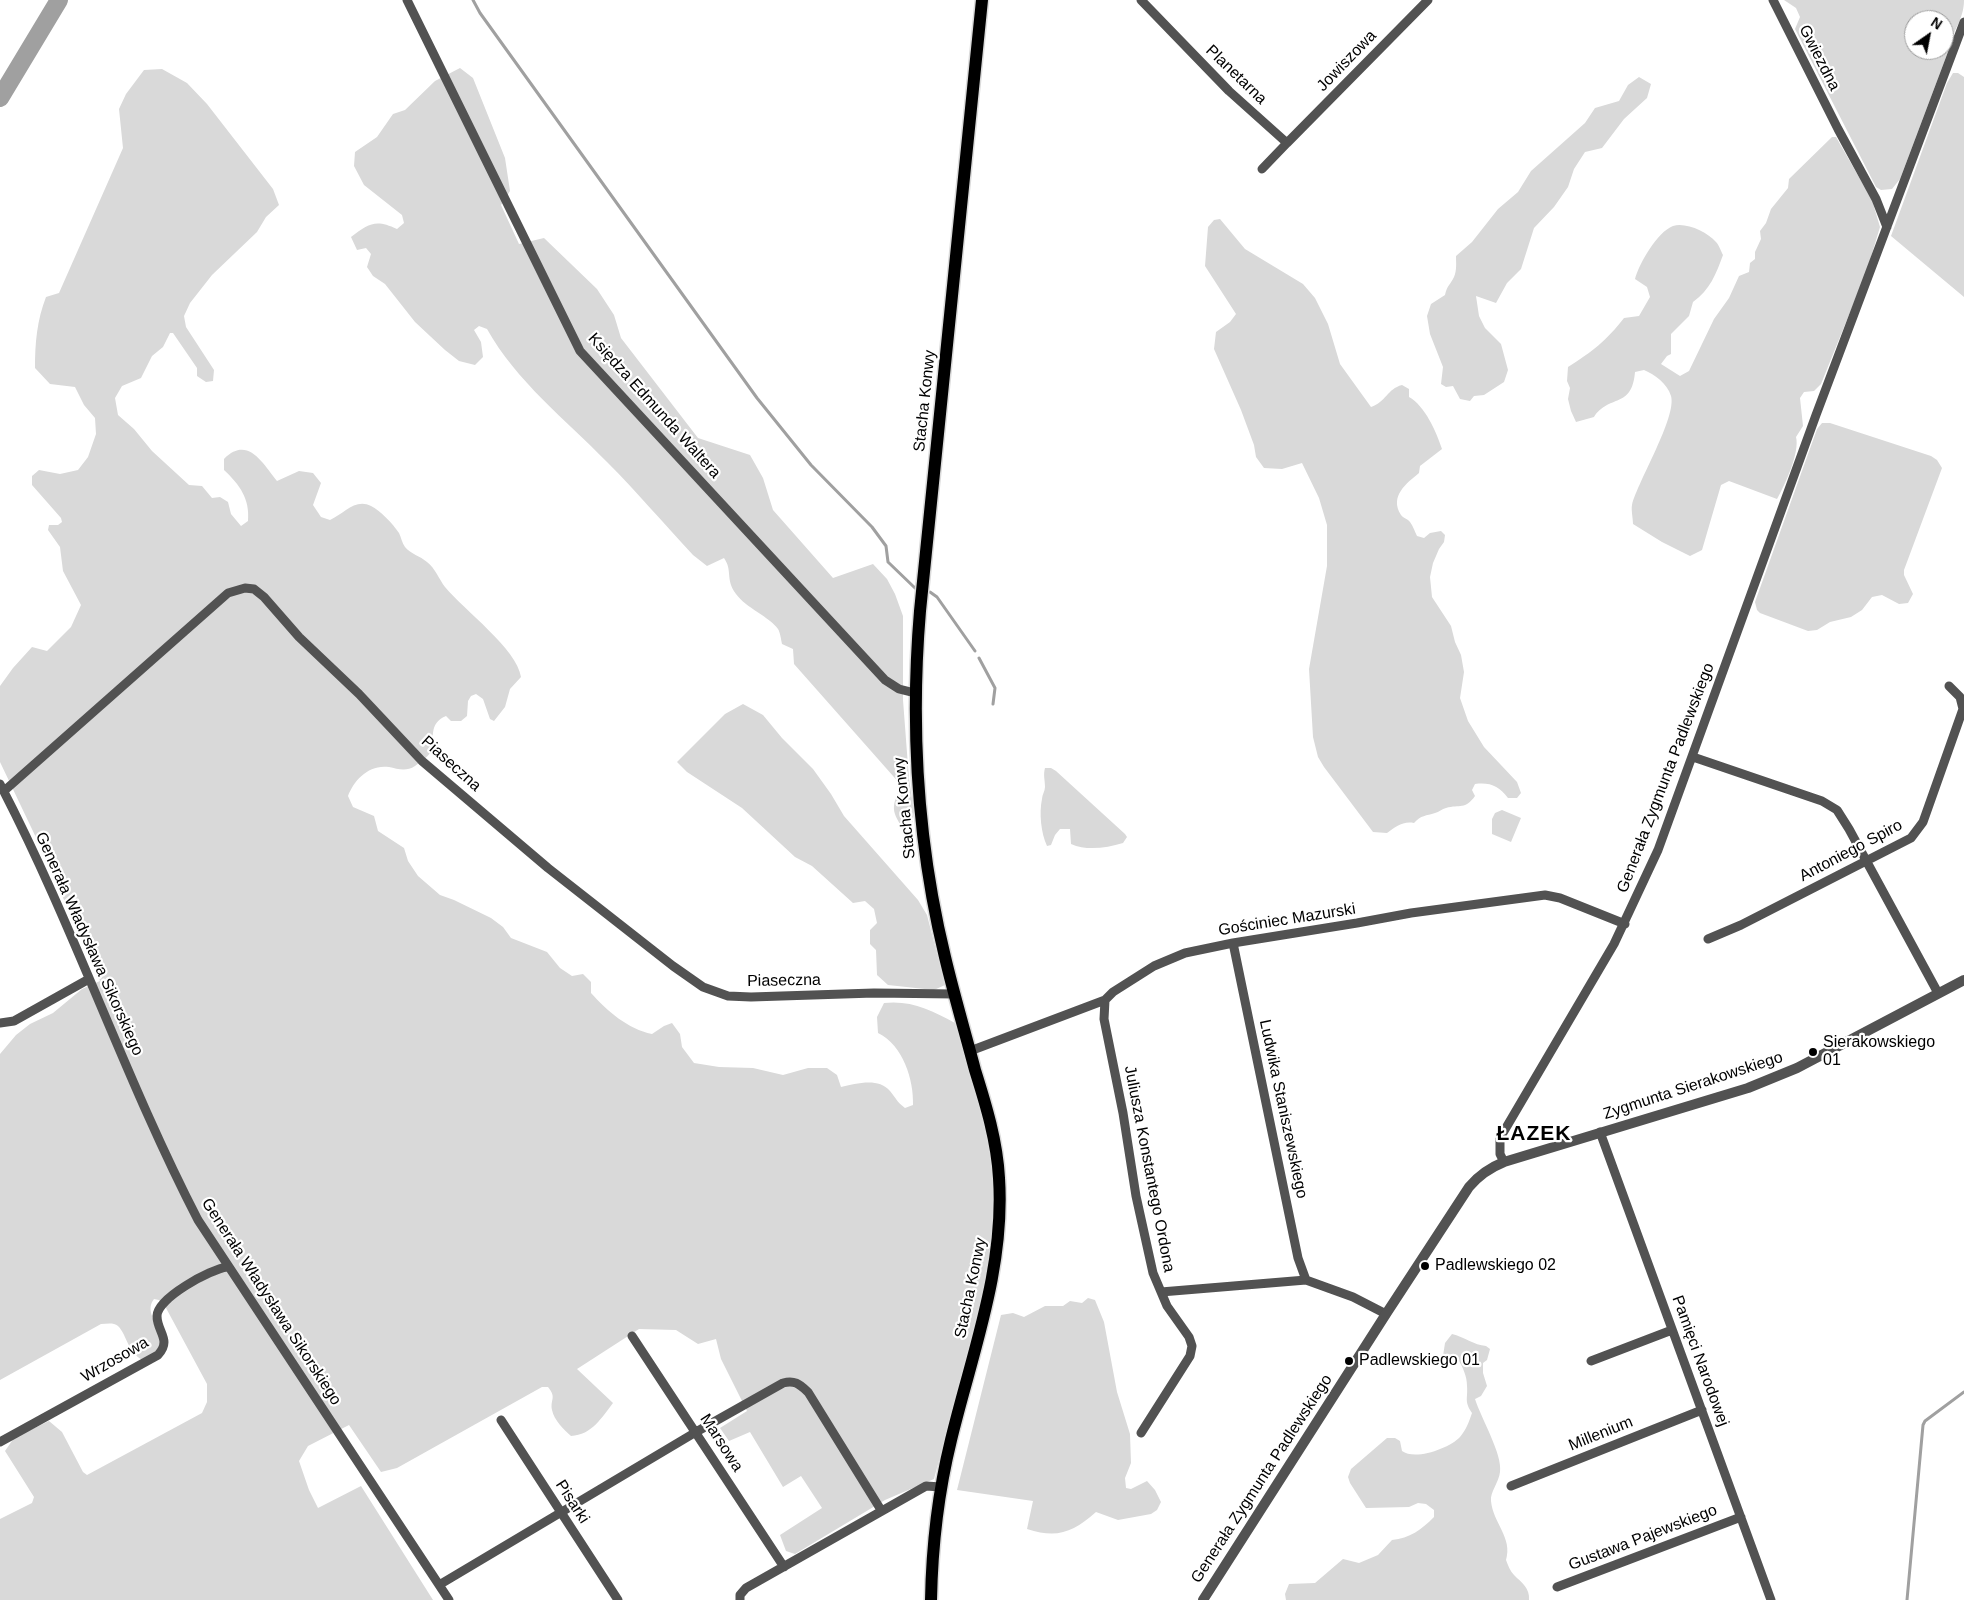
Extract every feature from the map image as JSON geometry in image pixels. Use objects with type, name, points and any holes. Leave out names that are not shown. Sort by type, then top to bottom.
[{"type":"main road","name":"Stacha Konwy","points":[[931,1600],[933,1547],[941,1487],[951,1439],[988,1298],[999,1238],[1000,1195],[996,1150],[989,1117],[954,994],[936,914],[923,832],[915,752],[915,693],[922,590],[982,0]]},
{"type":"street","name":"Księdza Edmunda Waltera","points":[[407,0],[580,351],[885,680],[899,689],[915,693]]},
{"type":"street","name":"Planetarna","points":[[1141,0],[1229,91],[1287,143]]},
{"type":"street","name":"Jowiszowa","points":[[1287,143],[1428,0]]},
{"type":"street","name":"Gwiezdna","points":[[1773,0],[1838,129],[1876,199],[1888,227]]},
{"type":"street","name":"Generała Zygmunta Padlewskiego","points":[[1203,1600],[1469,1187],[1478,1176],[1504,1162],[1499,1146],[1504,1129],[1604,963],[1625,924],[1658,850],[1693,757],[1816,415],[1964,22]]},
{"type":"street","points":[[1262,169],[1287,143]]},
{"type":"street","name":"Piaseczna","points":[[2,788],[228,593],[245,588],[254,589],[264,597],[299,637],[359,694],[422,761],[548,868],[673,966],[703,987],[728,996],[751,997],[874,993],[954,994]]},
{"type":"street","name":"Antoniego Spiro","points":[[1708,939],[1741,925],[1911,838],[1923,822],[1963,709],[1960,697],[1949,686]]},
{"type":"street","points":[[1693,757],[1811,797],[1830,806],[1844,820],[1938,994]]},
{"type":"street","name":"Generała Władysława Sikorskiego","points":[[2,788],[89,978],[178,1181],[198,1220],[227,1267],[347,1443],[449,1600]]},
{"type":"street","name":"Gościniec Mazurski","points":[[970,1051],[1104,1000],[1113,992],[1162,962],[1185,953],[1233,943],[1410,913],[1535,895],[1560,898],[1625,924]]},
{"type":"street","name":"Ludwika Staniszewskiego","points":[[1233,943],[1298,1258],[1306,1280]]},
{"type":"street","points":[[0,1023],[14,1021],[89,978]]},
{"type":"street","name":"Zygmunta Sierakowskiego","points":[[1504,1162],[1716,1098],[1774,1078],[1797,1068],[1964,980]]},
{"type":"street","name":"Juliusza Konstantego Ordona","points":[[1104,1000],[1104,1019],[1123,1113],[1136,1196],[1153,1273],[1162,1292],[1306,1280],[1368,1303],[1386,1314]]},
{"type":"street","name":"Pamięci Narodowej","points":[[1600,1132],[1772,1600]]},
{"type":"street","name":"Wrzosowa","points":[[0,1442],[158,1355],[162,1350],[164,1341],[157,1316],[158,1308],[165,1300],[203,1276],[214,1270],[227,1267]]},
{"type":"street","points":[[1141,1433],[1192,1352],[1189,1337],[1167,1306],[1162,1292]]},
{"type":"street","points":[[1591,1361],[1672,1330]]},
{"type":"street","name":"Marsowa","points":[[632,1336],[784,1567]]},
{"type":"street","points":[[439,1585],[696,1432],[783,1383],[791,1381],[799,1384],[808,1392],[881,1510]]},
{"type":"street","name":"Millenium","points":[[1511,1486],[1702,1410]]},
{"type":"street","name":"Pisarki","points":[[501,1420],[618,1600]]},
{"type":"street","points":[[740,1600],[740,1595],[746,1588],[881,1510],[926,1486],[941,1487]]},
{"type":"street","name":"Gustawa Pajewskiego","points":[[1557,1587],[1741,1517]]},
{"type":"shaded area","points":[[1784,0],[1964,0],[1960,20],[1954,35],[1954,10],[1904,10],[1904,60],[1945,60],[1900,179],[1892,189],[1881,190],[1876,187],[1795,29],[1800,17],[1796,8]]},
{"type":"shaded area","points":[[460,68],[473,78],[505,158],[510,191],[501,205],[519,244],[544,238],[597,289],[614,315],[621,338],[698,438],[750,455],[763,478],[773,510],[833,578],[873,564],[887,579],[903,616],[903,700],[909,779],[914,812],[912,827],[905,832],[897,819],[894,809],[895,799],[901,785],[794,664],[793,649],[782,644],[779,630],[736,594],[731,584],[727,563],[724,558],[707,566],[693,555],[618,473],[527,383],[512,366],[487,329],[479,326],[474,330],[481,342],[483,357],[475,365],[459,361],[415,322],[385,284],[373,276],[367,267],[371,254],[366,248],[357,250],[351,237],[363,228],[378,223],[397,229],[404,223],[402,215],[364,185],[354,166],[355,152],[377,137],[393,114],[405,110],[435,81]]},
{"type":"shaded area","points":[[162,69],[187,83],[207,104],[273,189],[279,205],[266,217],[257,232],[212,275],[190,303],[184,316],[186,327],[214,370],[213,381],[206,382],[197,376],[197,368],[173,333],[170,333],[163,347],[152,356],[141,378],[122,386],[115,398],[118,415],[134,429],[152,451],[189,485],[202,486],[212,498],[220,497],[228,502],[231,514],[241,526],[248,521],[246,499],[235,481],[224,470],[224,459],[233,452],[240,450],[248,451],[260,460],[277,481],[299,471],[313,473],[321,483],[313,505],[321,517],[330,520],[360,504],[375,508],[396,529],[405,547],[430,564],[445,587],[500,642],[510,654],[521,677],[510,689],[505,707],[494,721],[490,719],[483,699],[476,694],[471,696],[468,701],[467,716],[461,721],[451,721],[446,716],[436,723],[430,753],[415,766],[405,769],[375,768],[363,774],[354,784],[348,796],[353,807],[374,816],[378,831],[404,848],[408,861],[418,876],[440,895],[491,918],[503,927],[511,938],[547,952],[560,968],[572,976],[583,974],[591,982],[591,993],[626,1024],[652,1034],[672,1023],[680,1034],[682,1047],[694,1063],[719,1067],[753,1068],[783,1075],[808,1068],[827,1068],[837,1075],[841,1087],[860,1083],[879,1084],[890,1091],[905,1108],[913,1105],[909,1074],[900,1054],[894,1046],[878,1033],[877,1017],[884,1003],[894,1002],[921,1007],[955,1023],[991,1143],[995,1199],[989,1262],[978,1315],[934,1479],[885,1500],[795,1554],[786,1551],[780,1535],[822,1508],[801,1476],[783,1487],[750,1432],[729,1441],[720,1428],[747,1411],[721,1359],[716,1339],[698,1344],[676,1330],[639,1329],[577,1369],[613,1403],[591,1429],[578,1435],[571,1436],[560,1424],[552,1410],[553,1396],[548,1387],[542,1387],[397,1468],[381,1472],[349,1425],[308,1446],[299,1461],[309,1490],[318,1508],[361,1486],[433,1600],[0,1600],[0,1519],[32,1503],[34,1497],[5,1451],[14,1438],[49,1421],[62,1432],[83,1472],[87,1475],[202,1413],[207,1402],[207,1384],[166,1308],[159,1300],[154,1299],[151,1314],[161,1337],[160,1345],[155,1352],[143,1360],[133,1352],[118,1326],[101,1324],[0,1380],[0,1054],[16,1035],[30,1024],[53,1013],[82,989],[100,981],[41,848],[0,762],[0,686],[32,647],[47,651],[71,627],[81,605],[63,571],[60,547],[48,530],[49,525],[58,525],[62,522],[61,518],[32,485],[32,476],[39,470],[60,474],[78,470],[88,457],[96,434],[95,418],[84,405],[75,387],[50,384],[35,368],[37,332],[40,314],[46,297],[59,293],[123,148],[119,109],[126,94],[144,70]]},
{"type":"shaded area","points":[[1953,73],[1958,73],[1964,77],[1964,297],[1891,236],[1947,83]]},
{"type":"shaded area","points":[[1639,77],[1651,84],[1647,98],[1624,119],[1602,148],[1585,152],[1574,169],[1568,187],[1554,207],[1534,228],[1521,269],[1507,283],[1496,303],[1476,296],[1479,316],[1485,328],[1501,344],[1508,370],[1504,382],[1484,395],[1474,396],[1470,401],[1460,399],[1453,386],[1446,387],[1441,384],[1443,367],[1430,334],[1427,316],[1431,304],[1445,295],[1454,277],[1456,256],[1472,242],[1498,209],[1518,192],[1531,171],[1585,123],[1595,108],[1619,101],[1628,85]]},
{"type":"shaded area","points":[[1832,137],[1836,137],[1872,200],[1880,227],[1867,270],[1821,384],[1814,391],[1804,392],[1800,398],[1803,426],[1796,437],[1796,451],[1791,468],[1777,499],[1729,481],[1721,485],[1702,550],[1690,556],[1633,524],[1632,505],[1668,419],[1671,396],[1667,387],[1656,377],[1644,370],[1635,372],[1633,384],[1625,396],[1606,405],[1594,417],[1576,422],[1568,399],[1570,388],[1567,381],[1568,367],[1599,345],[1624,318],[1639,316],[1650,297],[1647,287],[1635,279],[1637,273],[1655,241],[1667,229],[1673,226],[1684,225],[1712,238],[1723,255],[1708,287],[1693,302],[1689,316],[1671,334],[1671,354],[1661,364],[1680,376],[1689,371],[1714,319],[1729,298],[1739,276],[1749,272],[1750,263],[1755,259],[1755,252],[1761,239],[1760,231],[1766,223],[1771,209],[1788,188],[1789,179]]},
{"type":"shaded area","points":[[1220,219],[1245,249],[1303,284],[1315,298],[1328,324],[1340,364],[1371,407],[1380,402],[1393,389],[1402,385],[1409,389],[1409,397],[1420,406],[1433,427],[1442,449],[1420,466],[1419,473],[1401,491],[1398,496],[1398,508],[1402,516],[1410,522],[1417,536],[1424,538],[1430,533],[1441,531],[1445,535],[1444,542],[1433,563],[1430,577],[1432,597],[1451,626],[1461,655],[1464,672],[1460,698],[1468,721],[1484,747],[1517,782],[1521,793],[1517,798],[1508,798],[1501,790],[1490,784],[1475,784],[1472,790],[1475,796],[1465,805],[1445,808],[1436,813],[1421,817],[1414,823],[1399,825],[1387,833],[1373,832],[1318,757],[1313,737],[1309,669],[1327,566],[1327,525],[1319,498],[1302,463],[1282,469],[1264,468],[1256,457],[1254,445],[1241,410],[1214,349],[1216,332],[1230,322],[1236,314],[1205,266],[1208,227],[1214,220]]},
{"type":"shaded area","points":[[1822,423],[1830,423],[1931,456],[1937,460],[1942,468],[1904,570],[1904,575],[1913,594],[1908,603],[1899,604],[1882,595],[1872,597],[1862,610],[1851,617],[1830,622],[1817,630],[1808,631],[1760,613],[1755,602],[1817,429]]},
{"type":"shaded area","points":[[743,704],[763,715],[782,738],[813,769],[844,816],[918,900],[927,915],[945,985],[934,990],[888,985],[877,975],[876,950],[870,944],[870,930],[877,923],[874,909],[865,901],[853,903],[812,866],[795,857],[742,808],[687,772],[677,762],[725,714]]},
{"type":"shaded area","points":[[1045,768],[1051,768],[1056,771],[1125,834],[1127,837],[1123,843],[1097,848],[1083,848],[1071,844],[1070,829],[1060,829],[1051,845],[1047,846],[1043,835],[1041,817],[1042,797],[1045,788]]},
{"type":"shaded area","points":[[1502,810],[1521,818],[1511,842],[1492,834],[1492,819],[1495,813]]},
{"type":"shaded area","points":[[1088,1298],[1095,1300],[1104,1322],[1117,1392],[1130,1434],[1131,1463],[1125,1478],[1126,1488],[1131,1489],[1147,1481],[1155,1490],[1161,1502],[1157,1510],[1151,1514],[1118,1520],[1096,1512],[1072,1529],[1064,1532],[1038,1532],[1027,1529],[1033,1501],[957,1490],[1001,1315],[1013,1313],[1024,1317],[1045,1306],[1063,1306],[1070,1301],[1082,1303]]},
{"type":"shaded area","points":[[1452,1334],[1490,1349],[1487,1360],[1483,1363],[1483,1373],[1487,1386],[1481,1396],[1475,1399],[1495,1446],[1500,1465],[1499,1476],[1491,1501],[1495,1516],[1505,1537],[1507,1545],[1506,1560],[1509,1568],[1527,1589],[1529,1600],[1286,1600],[1285,1594],[1289,1584],[1315,1583],[1343,1559],[1359,1563],[1378,1555],[1392,1540],[1415,1533],[1434,1517],[1434,1510],[1426,1504],[1418,1503],[1409,1507],[1366,1508],[1348,1477],[1351,1469],[1387,1438],[1395,1438],[1400,1441],[1402,1451],[1415,1455],[1441,1449],[1460,1437],[1472,1413],[1467,1403],[1466,1379],[1462,1366],[1458,1359],[1443,1356],[1445,1343]]},
{"type":"waterway","points":[[0,98],[59,0]]},
{"type":"waterway","points":[[473,0],[480,13],[757,398],[811,465],[872,527],[886,546],[888,562],[915,588]]},
{"type":"waterway","points":[[930,592],[937,597],[975,651]]},
{"type":"waterway","points":[[979,658],[995,688],[993,704]]},
{"type":"waterway","points":[[1907,1600],[1923,1425],[1925,1421],[1964,1392]]},
{"type":"place","name":"Sierakowskiego 01","points":[[1813,1052]]},
{"type":"place","name":"Padlewskiego 02","points":[[1425,1266]]},
{"type":"place","name":"Padlewskiego 01","points":[[1349,1361]]},
{"type":"district","name":"ŁAZEK","points":[[1534,1134]]}]
